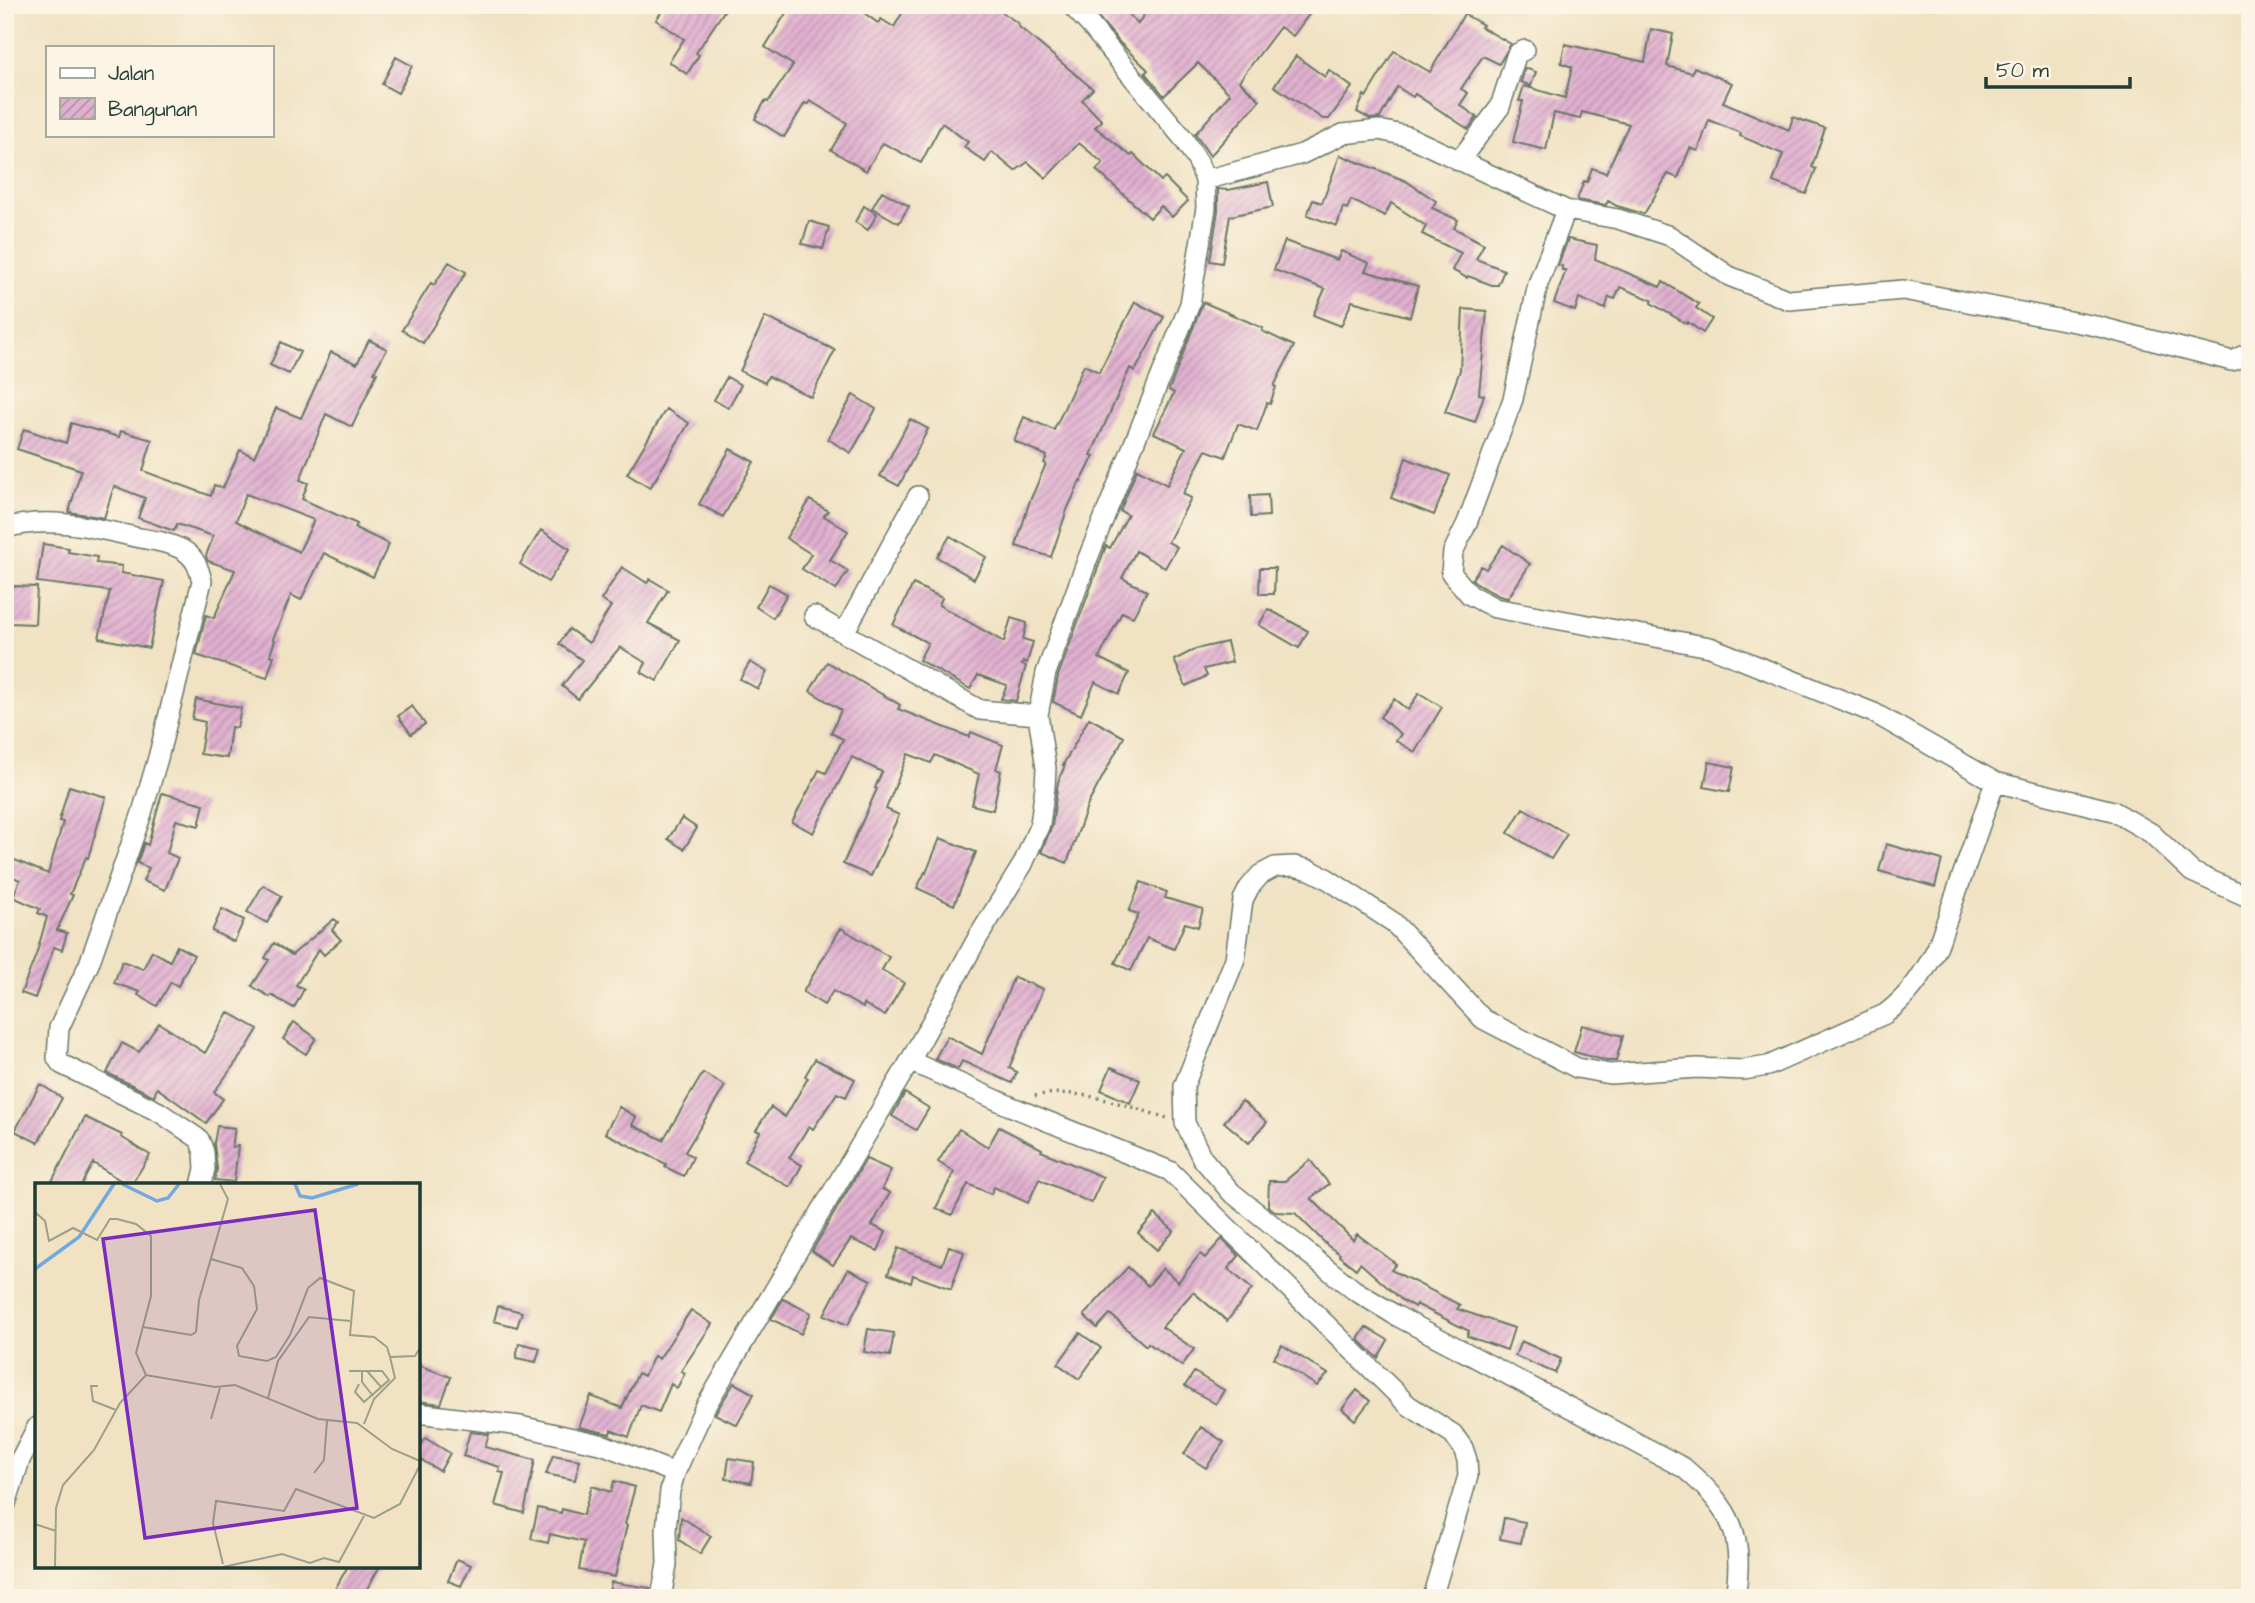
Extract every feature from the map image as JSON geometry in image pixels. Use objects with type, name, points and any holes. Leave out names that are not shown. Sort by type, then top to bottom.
[{"type":"street","points":[[661,1598],[667,1564],[666,1530],[670,1491],[675,1473],[704,1409],[910,1061],[977,939],[1023,864],[1040,824],[1046,768],[1038,715],[1046,673],[1088,558],[1190,304],[1206,208],[1205,180],[1198,162],[1183,138],[1071,5]]},
{"type":"street","points":[[1459,161],[1500,107],[1516,56],[1518,52],[1525,50]]},
{"type":"street","points":[[1205,180],[1302,155],[1343,134],[1379,130],[1407,136],[1566,210],[1618,219],[1670,236],[1729,276],[1789,300],[1903,290],[2095,326],[2232,361],[2250,352]]},
{"type":"street","points":[[1566,210],[1538,284],[1513,399],[1467,523],[1453,552],[1451,573],[1470,594],[1495,608],[1710,647],[1874,713],[1996,782],[2113,811],[2151,833],[2192,872],[2250,898]]},
{"type":"street","points":[[844,633],[918,496]]},
{"type":"street","points":[[5,528],[43,522],[75,524],[184,550],[199,566],[202,581],[158,758],[141,816],[89,964],[59,1028],[57,1058],[61,1064],[159,1112],[199,1139],[204,1152],[205,1169],[202,1183]]},
{"type":"street","points":[[814,616],[980,709],[1038,715]]},
{"type":"street","points":[[1735,1598],[1740,1569],[1738,1539],[1725,1512],[1705,1486],[1684,1468],[1395,1315],[1354,1290],[1231,1192],[1202,1158],[1185,1123],[1184,1086],[1235,960],[1243,901],[1260,875],[1275,867],[1294,866],[1310,870],[1399,927],[1483,1019],[1569,1065],[1610,1074],[1697,1068],[1743,1070],[1768,1066],[1885,1014],[1902,1001],[1922,975],[1937,948],[1996,782]]},
{"type":"street","points":[[910,1061],[1170,1171],[1408,1405],[1453,1434],[1463,1448],[1468,1476],[1432,1598]]},
{"type":"street","points":[[1170,1171],[1202,1158]]},
{"type":"street","points":[[420,1413],[520,1426],[604,1445],[675,1473]]},
{"type":"street","points":[[5,1507],[20,1460],[35,1431]]},
{"type":"path","points":[[1010,1105],[1021,1099],[1047,1093],[1102,1098],[1185,1123]]},
{"type":"building","points":[[666,5],[728,5],[696,53],[699,55],[687,74],[669,62],[684,39],[656,20]]},
{"type":"building","points":[[791,5],[853,5],[878,23],[881,19],[894,27],[907,5],[992,5],[1019,24],[1018,26],[1093,89],[1082,100],[1102,121],[1095,127],[1131,156],[1133,154],[1161,181],[1165,178],[1188,201],[1172,217],[1161,206],[1150,218],[1096,170],[1103,163],[1079,143],[1046,178],[1028,162],[1015,171],[992,152],[985,162],[964,147],[968,142],[942,123],[921,163],[883,143],[866,171],[831,150],[847,123],[810,101],[805,103],[784,137],[755,119],[765,101],[768,102],[793,65],[765,47]]},
{"type":"building","points":[[1088,5],[1120,5],[1138,24],[1150,5],[1316,5],[1293,36],[1280,27],[1239,81],[1260,100],[1210,156],[1195,134],[1230,94],[1198,63],[1164,96],[1145,73],[1148,70],[1120,43]]},
{"type":"building","points":[[1464,14],[1511,44],[1499,64],[1483,56],[1461,89],[1468,93],[1460,105],[1477,117],[1468,129],[1415,94],[1413,97],[1397,87],[1380,118],[1370,119],[1357,112],[1364,95],[1366,97],[1394,51],[1430,72]]},
{"type":"building","points":[[1651,29],[1673,34],[1667,66],[1692,73],[1694,67],[1732,83],[1723,102],[1789,130],[1793,117],[1825,128],[1812,167],[1816,169],[1806,194],[1773,182],[1783,154],[1709,120],[1698,151],[1690,148],[1678,178],[1668,174],[1644,214],[1608,201],[1606,205],[1577,200],[1592,168],[1606,173],[1629,124],[1582,112],[1580,119],[1554,113],[1546,150],[1513,142],[1524,86],[1565,98],[1572,67],[1561,63],[1565,44],[1645,62]]},
{"type":"building","points":[[1296,56],[1325,77],[1329,70],[1352,87],[1329,119],[1323,119],[1274,86]]},
{"type":"building","points":[[396,57],[412,66],[398,93],[382,84]]},
{"type":"building","points":[[1525,68],[1536,72],[1531,86],[1521,82]]},
{"type":"building","points":[[1340,155],[1406,181],[1436,201],[1432,208],[1458,220],[1454,228],[1484,244],[1476,259],[1504,270],[1498,285],[1468,276],[1467,278],[1452,270],[1461,253],[1422,234],[1426,226],[1391,203],[1385,216],[1351,200],[1347,209],[1343,207],[1337,226],[1307,215],[1313,200],[1322,203]]},
{"type":"building","points":[[1268,182],[1273,207],[1230,216],[1222,263],[1210,261],[1218,210],[1218,189],[1228,190]]},
{"type":"building","points":[[882,191],[909,206],[899,223],[872,208]]},
{"type":"building","points":[[864,206],[877,214],[868,230],[855,222]]},
{"type":"building","points":[[809,221],[829,227],[823,249],[802,244]]},
{"type":"building","points":[[1568,239],[1597,245],[1595,259],[1660,287],[1663,282],[1699,304],[1696,308],[1712,319],[1703,333],[1651,303],[1652,300],[1620,287],[1615,299],[1609,297],[1605,309],[1579,298],[1575,311],[1554,303],[1566,270],[1562,270],[1562,266],[1558,265]]},
{"type":"building","points":[[1285,241],[1337,260],[1341,251],[1369,263],[1365,271],[1418,286],[1410,317],[1352,301],[1341,326],[1313,315],[1325,289],[1274,270]]},
{"type":"building","points":[[449,262],[466,272],[423,343],[402,330],[431,283],[434,285]]},
{"type":"building","points":[[1135,302],[1164,317],[1135,371],[1130,368],[1091,455],[1094,456],[1067,510],[1051,557],[1016,546],[1047,456],[1014,441],[1024,417],[1054,430],[1084,365],[1099,372]]},
{"type":"building","points":[[1203,302],[1263,328],[1262,331],[1294,346],[1274,386],[1276,387],[1270,404],[1267,403],[1257,431],[1238,424],[1225,457],[1206,450],[1183,494],[1191,498],[1168,542],[1177,547],[1165,568],[1136,551],[1122,578],[1147,591],[1133,617],[1122,612],[1099,658],[1129,673],[1119,694],[1095,682],[1081,715],[1053,702],[1058,676],[1106,546],[1110,548],[1128,515],[1120,511],[1137,469],[1167,485],[1186,448],[1154,433],[1174,393],[1169,390]]},
{"type":"building","points":[[1463,309],[1487,311],[1479,394],[1484,395],[1475,422],[1445,412],[1460,370]]},
{"type":"building","points":[[765,317],[835,350],[811,397],[768,376],[765,383],[740,371]]},
{"type":"building","points":[[369,340],[387,349],[374,372],[377,373],[352,427],[326,414],[300,480],[308,483],[302,499],[357,524],[355,528],[389,544],[373,577],[324,553],[301,600],[291,595],[273,639],[275,640],[270,655],[274,656],[267,678],[196,655],[206,615],[214,618],[235,570],[208,561],[206,556],[213,536],[177,524],[174,531],[138,518],[145,498],[114,486],[104,518],[69,512],[81,470],[17,449],[24,429],[66,443],[71,423],[119,437],[121,431],[152,440],[143,471],[211,496],[214,485],[223,488],[240,450],[254,457],[276,408],[301,418],[331,352],[357,364]],"holes":[[[246,494],[314,520],[299,552],[236,521]]]},
{"type":"building","points":[[281,342],[300,352],[289,374],[270,365]]},
{"type":"building","points":[[727,377],[741,385],[728,408],[714,400]]},
{"type":"building","points":[[853,395],[876,409],[851,453],[828,439]]},
{"type":"building","points":[[666,409],[689,423],[650,488],[627,474]]},
{"type":"building","points":[[910,419],[928,429],[899,486],[880,476]]},
{"type":"building","points":[[730,449],[754,462],[723,517],[699,504]]},
{"type":"building","points":[[1406,458],[1450,475],[1434,515],[1391,498]]},
{"type":"building","points":[[1268,495],[1269,516],[1251,517],[1250,496]]},
{"type":"building","points":[[810,500],[828,511],[824,516],[848,531],[830,560],[848,571],[836,590],[802,569],[811,554],[786,538]]},
{"type":"building","points":[[541,530],[570,549],[548,582],[520,564]]},
{"type":"building","points":[[950,536],[986,557],[974,579],[937,557]]},
{"type":"building","points":[[43,544],[69,548],[68,552],[97,557],[96,563],[122,566],[121,573],[164,581],[149,648],[99,638],[110,591],[37,582]]},
{"type":"building","points":[[1503,545],[1530,564],[1508,598],[1478,585],[1472,579],[1481,566],[1486,569]]},
{"type":"building","points":[[622,567],[647,583],[650,579],[668,590],[648,623],[680,640],[657,681],[641,672],[646,663],[620,647],[578,699],[562,686],[582,660],[559,644],[569,629],[589,643],[611,606],[601,600]]},
{"type":"building","points":[[1260,568],[1275,568],[1274,594],[1259,594]]},
{"type":"building","points":[[769,584],[787,594],[773,618],[756,607]]},
{"type":"building","points":[[913,584],[942,598],[939,605],[1004,642],[1011,618],[1027,623],[1023,639],[1033,642],[1027,663],[1023,662],[1022,665],[1026,666],[1016,701],[1001,699],[1007,685],[978,675],[970,689],[919,660],[928,643],[893,625]]},
{"type":"building","points":[[11,586],[37,587],[35,624],[9,623]]},
{"type":"building","points":[[1268,609],[1308,631],[1299,648],[1259,625]]},
{"type":"building","points":[[1227,642],[1232,662],[1204,669],[1207,676],[1186,686],[1174,660],[1196,649]]},
{"type":"building","points":[[750,662],[767,672],[758,689],[740,679]]},
{"type":"building","points":[[827,662],[900,705],[898,709],[969,737],[971,732],[1003,745],[996,769],[1001,771],[993,810],[972,805],[979,774],[935,755],[931,763],[908,754],[886,809],[899,815],[871,876],[843,864],[882,772],[852,757],[813,833],[792,822],[819,770],[826,773],[843,739],[831,733],[841,710],[810,691]]},
{"type":"building","points":[[1419,693],[1442,707],[1415,752],[1396,741],[1401,734],[1380,717],[1394,699],[1408,710]]},
{"type":"building","points":[[196,699],[241,708],[237,728],[231,727],[227,758],[200,754],[205,722],[192,719]]},
{"type":"building","points":[[412,706],[425,724],[411,734],[398,716]]},
{"type":"building","points":[[1089,718],[1124,737],[1088,804],[1067,863],[1041,852],[1052,826],[1063,765]]},
{"type":"building","points":[[1709,762],[1734,767],[1729,792],[1704,787]]},
{"type":"building","points":[[69,786],[106,797],[88,858],[86,857],[70,894],[73,895],[57,930],[67,933],[62,950],[54,947],[35,998],[21,993],[47,917],[38,913],[40,909],[13,897],[20,880],[5,873],[5,868],[10,858],[48,874],[63,822],[59,821]]},
{"type":"building","points":[[162,793],[204,804],[199,826],[176,820],[167,853],[178,858],[165,890],[143,881],[149,868],[137,863],[144,843],[148,845]]},
{"type":"building","points":[[1523,808],[1567,834],[1551,859],[1508,833]]},
{"type":"building","points":[[682,818],[697,828],[684,849],[668,839]]},
{"type":"building","points":[[940,838],[976,852],[954,905],[917,888]]},
{"type":"building","points":[[1886,844],[1942,860],[1935,887],[1879,871]]},
{"type":"building","points":[[1141,882],[1167,892],[1165,898],[1203,909],[1198,927],[1185,923],[1174,949],[1147,938],[1131,971],[1115,963],[1139,914],[1129,911]]},
{"type":"building","points":[[263,885],[282,896],[267,923],[247,912]]},
{"type":"building","points":[[222,909],[244,920],[234,942],[212,931]]},
{"type":"building","points":[[334,919],[338,922],[332,930],[341,940],[324,955],[319,949],[296,985],[304,989],[294,1008],[252,986],[269,960],[265,958],[274,943],[292,955]]},
{"type":"building","points":[[841,928],[889,957],[882,970],[904,983],[885,1016],[864,1004],[863,1008],[833,991],[824,1005],[803,992]]},
{"type":"building","points":[[177,946],[194,955],[178,986],[171,982],[157,1006],[138,995],[140,992],[114,983],[122,961],[143,969],[152,951],[170,961]]},
{"type":"building","points":[[1014,977],[1043,989],[1009,1068],[1017,1072],[1012,1083],[962,1061],[958,1069],[935,1059],[947,1036],[982,1054]]},
{"type":"building","points":[[228,1012],[258,1029],[214,1092],[223,1099],[206,1123],[157,1088],[154,1096],[107,1073],[122,1043],[139,1052],[159,1023],[205,1053]]},
{"type":"building","points":[[294,1022],[316,1038],[306,1054],[283,1039]]},
{"type":"building","points":[[1582,1025],[1623,1036],[1616,1061],[1574,1052]]},
{"type":"building","points":[[815,1059],[855,1079],[846,1097],[837,1093],[813,1129],[809,1126],[789,1158],[802,1165],[790,1187],[744,1161],[760,1132],[756,1130],[771,1107],[785,1117],[808,1078],[805,1076]]},
{"type":"building","points":[[1111,1067],[1140,1080],[1130,1103],[1101,1090]]},
{"type":"building","points":[[703,1073],[725,1086],[685,1152],[693,1157],[684,1176],[605,1133],[619,1107],[636,1117],[632,1125],[663,1140]]},
{"type":"building","points":[[40,1084],[62,1098],[38,1143],[15,1131]]},
{"type":"building","points":[[905,1093],[929,1108],[916,1130],[892,1116]]},
{"type":"building","points":[[1242,1101],[1267,1122],[1249,1143],[1224,1122]]},
{"type":"building","points":[[85,1117],[122,1135],[121,1137],[150,1155],[132,1183],[125,1183],[93,1163],[82,1183],[51,1183]]},
{"type":"building","points":[[217,1126],[235,1128],[232,1147],[238,1146],[234,1182],[215,1180],[217,1169],[214,1144]]},
{"type":"building","points":[[999,1127],[1042,1149],[1041,1151],[1103,1177],[1091,1203],[1039,1179],[1028,1203],[994,1187],[991,1194],[968,1184],[952,1215],[936,1208],[954,1172],[938,1162],[959,1129],[988,1147]]},
{"type":"building","points":[[866,1159],[891,1170],[882,1189],[890,1193],[872,1225],[886,1232],[878,1251],[851,1239],[833,1265],[812,1251]]},
{"type":"building","points":[[1310,1160],[1329,1184],[1311,1198],[1353,1240],[1357,1234],[1396,1264],[1391,1270],[1460,1305],[1457,1309],[1514,1328],[1507,1350],[1467,1336],[1469,1331],[1416,1304],[1415,1307],[1403,1301],[1360,1263],[1356,1269],[1339,1256],[1340,1254],[1328,1246],[1295,1213],[1276,1212],[1268,1206],[1269,1181],[1285,1181]]},
{"type":"building","points":[[1155,1214],[1174,1231],[1157,1250],[1138,1233]]},
{"type":"building","points":[[1222,1239],[1239,1256],[1228,1269],[1252,1289],[1227,1321],[1193,1292],[1162,1327],[1194,1349],[1182,1366],[1148,1343],[1146,1346],[1110,1314],[1097,1328],[1084,1315],[1128,1267],[1148,1286],[1163,1268],[1178,1282],[1200,1254],[1205,1258]]},
{"type":"building","points":[[949,1246],[964,1252],[951,1289],[913,1275],[911,1283],[888,1274],[898,1248],[942,1265]]},
{"type":"building","points":[[848,1269],[871,1280],[848,1325],[824,1315]]},
{"type":"building","points":[[783,1299],[811,1313],[801,1334],[771,1319]]},
{"type":"building","points":[[498,1306],[522,1312],[517,1327],[494,1321]]},
{"type":"building","points":[[691,1310],[712,1324],[681,1371],[685,1373],[677,1388],[671,1384],[659,1412],[641,1405],[629,1437],[611,1430],[610,1434],[579,1427],[591,1396],[622,1408],[638,1373],[644,1376],[654,1356],[659,1359]]},
{"type":"building","points":[[1366,1327],[1388,1340],[1378,1358],[1358,1339]]},
{"type":"building","points":[[868,1329],[894,1333],[890,1356],[864,1352]]},
{"type":"building","points":[[1080,1333],[1101,1348],[1079,1379],[1058,1364]]},
{"type":"building","points":[[1521,1341],[1561,1359],[1555,1373],[1515,1356]]},
{"type":"building","points":[[519,1343],[540,1348],[536,1362],[516,1358]]},
{"type":"building","points":[[1282,1345],[1328,1374],[1317,1386],[1274,1358]]},
{"type":"building","points":[[420,1366],[451,1377],[441,1404],[420,1401]]},
{"type":"building","points":[[1194,1372],[1224,1390],[1216,1404],[1185,1386]]},
{"type":"building","points":[[734,1383],[754,1394],[737,1425],[715,1414]]},
{"type":"building","points":[[1357,1390],[1370,1401],[1355,1420],[1342,1409]]},
{"type":"building","points":[[1201,1427],[1224,1442],[1206,1468],[1184,1454]]},
{"type":"building","points":[[470,1432],[489,1434],[485,1447],[535,1460],[524,1513],[495,1505],[504,1473],[499,1472],[500,1467],[463,1456]]},
{"type":"building","points":[[425,1438],[450,1453],[440,1471],[420,1459],[420,1447]]},
{"type":"building","points":[[553,1455],[580,1460],[575,1480],[546,1474]]},
{"type":"building","points":[[729,1458],[754,1462],[751,1483],[726,1479]]},
{"type":"building","points":[[614,1481],[635,1487],[615,1577],[579,1570],[584,1542],[550,1534],[548,1543],[531,1539],[538,1508],[561,1513],[562,1509],[583,1515],[592,1486],[611,1492]]},
{"type":"building","points":[[681,1517],[711,1536],[700,1554],[679,1540]]},
{"type":"building","points":[[1504,1518],[1525,1522],[1521,1543],[1500,1539]]},
{"type":"building","points":[[457,1559],[471,1565],[461,1586],[448,1581]]},
{"type":"building","points":[[347,1568],[379,1568],[362,1598],[330,1598]]},
{"type":"building","points":[[611,1582],[650,1588],[649,1598],[608,1598]]}]
